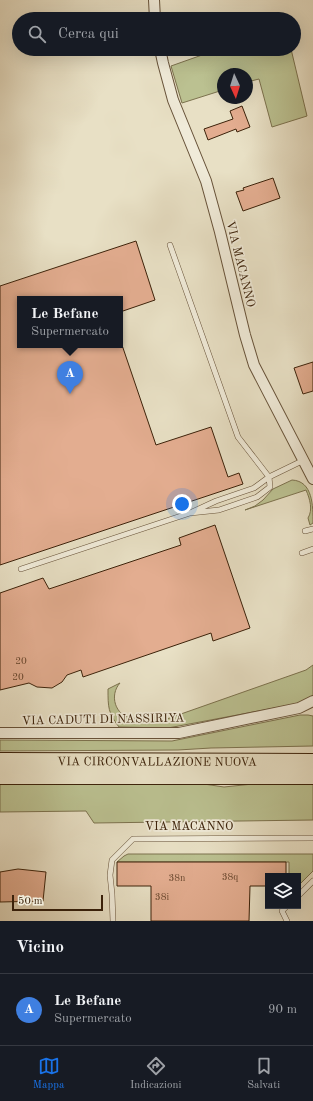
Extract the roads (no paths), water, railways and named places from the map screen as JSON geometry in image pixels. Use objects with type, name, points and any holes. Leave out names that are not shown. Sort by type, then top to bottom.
[{"type":"main road","points":[[234,762],[313,756]]},
{"type":"main road","name":"VIA CIRCONVALLAZIONE NUOVA","points":[[0,761],[313,762]]},
{"type":"main road","name":"VIA CIRCONVALLAZIONE NUOVA","points":[[0,776],[313,776]]},
{"type":"street","points":[[154,0],[155,12]]},
{"type":"street","name":"VIA MACANNO","points":[[162,56],[173,100],[206,181],[254,365],[313,479]]},
{"type":"street","name":"VIA CADUTI DI NASSIRIYA","points":[[0,733],[179,733],[299,708],[313,701]]},
{"type":"street","name":"VIA CADUTI DI NASSIRIYA","points":[[299,708],[313,709]]},
{"type":"lane","points":[[170,245],[238,437],[269,478],[270,487],[257,497],[219,510],[190,513]]},
{"type":"lane","points":[[21,569],[190,513],[216,501],[254,488],[269,478],[304,460]]},
{"type":"lane","points":[[305,531],[313,529]]},
{"type":"lane","points":[[302,553],[313,549]]},
{"type":"lane","name":"VIA MACANNO","points":[[113,921],[110,875],[112,860],[133,839],[313,838]]},
{"type":"lane","points":[[301,893],[313,881]]},
{"type":"lane","points":[[284,909],[282,911],[287,921]]},
{"type":"place","name":"Le Befane","points":[[70,394]]}]
